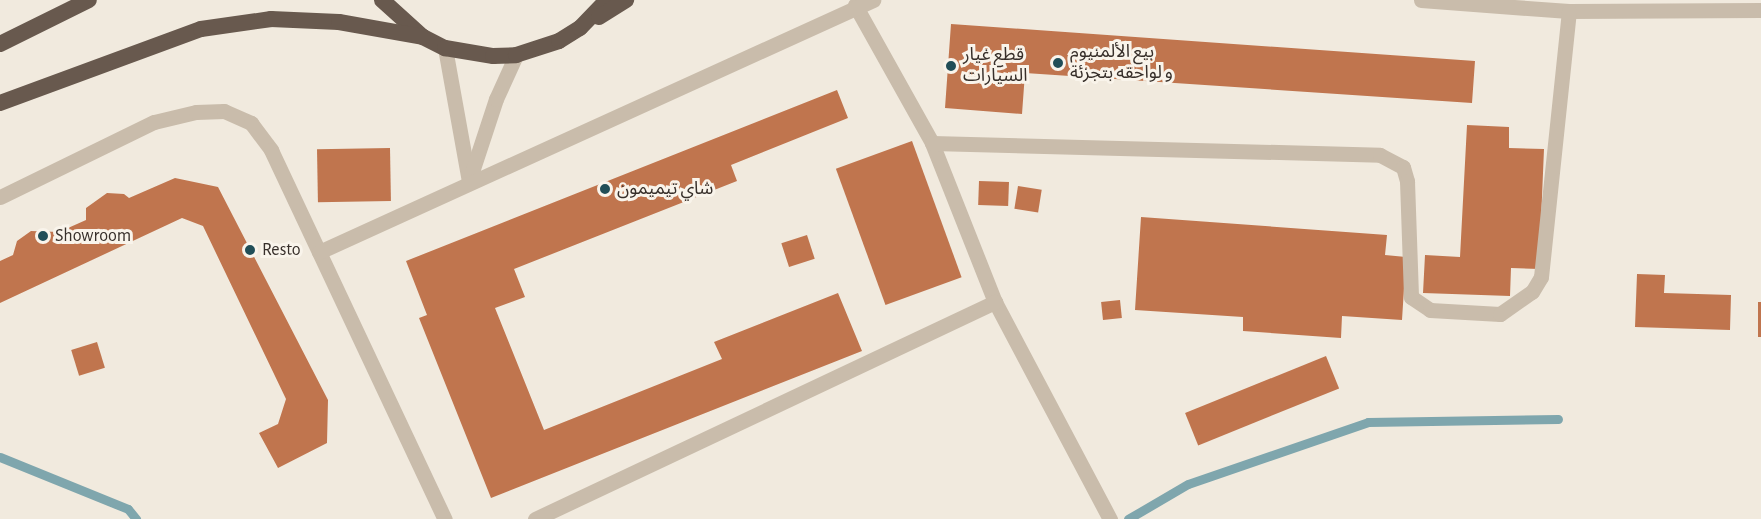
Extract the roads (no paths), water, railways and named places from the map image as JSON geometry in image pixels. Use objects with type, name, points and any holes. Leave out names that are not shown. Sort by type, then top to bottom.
[{"type":"highway","points":[[0,44],[89,0]]},
{"type":"highway","points":[[382,0],[423,37],[445,48],[477,55],[516,55],[559,41],[626,0]]},
{"type":"highway","points":[[580,28],[607,0]]},
{"type":"highway","points":[[0,103],[201,29],[271,19],[339,22],[423,37]]},
{"type":"street","points":[[319,252],[855,5],[873,0]]},
{"type":"street","points":[[1421,0],[1569,11],[1761,10]]},
{"type":"street","points":[[855,5],[932,143],[995,302],[1110,519]]},
{"type":"street","points":[[932,143],[1380,155],[1403,167],[1407,181],[1411,297],[1430,310],[1500,314],[1532,292],[1541,277],[1569,11]]},
{"type":"street","points":[[445,48],[469,181]]},
{"type":"street","points":[[469,181],[496,99],[516,55]]},
{"type":"street","points":[[0,197],[154,122],[196,112],[224,111],[251,123],[271,150],[445,519]]},
{"type":"street","points":[[535,519],[995,302]]},
{"type":"waterway","points":[[1128,519],[1188,484],[1368,422],[1558,419]]},
{"type":"waterway","points":[[0,457],[128,509],[136,519]]},
{"type":"place","name":"بيع الألمنيوم و لواحقه بتجزئة","points":[[1058,63]]},
{"type":"place","name":"قطع غيار السيارات","points":[[951,66]]},
{"type":"place","name":"شاي تيميمون","points":[[605,189]]},
{"type":"place","name":"Showroom","points":[[43,236]]},
{"type":"place","name":"Resto","points":[[250,250]]}]
